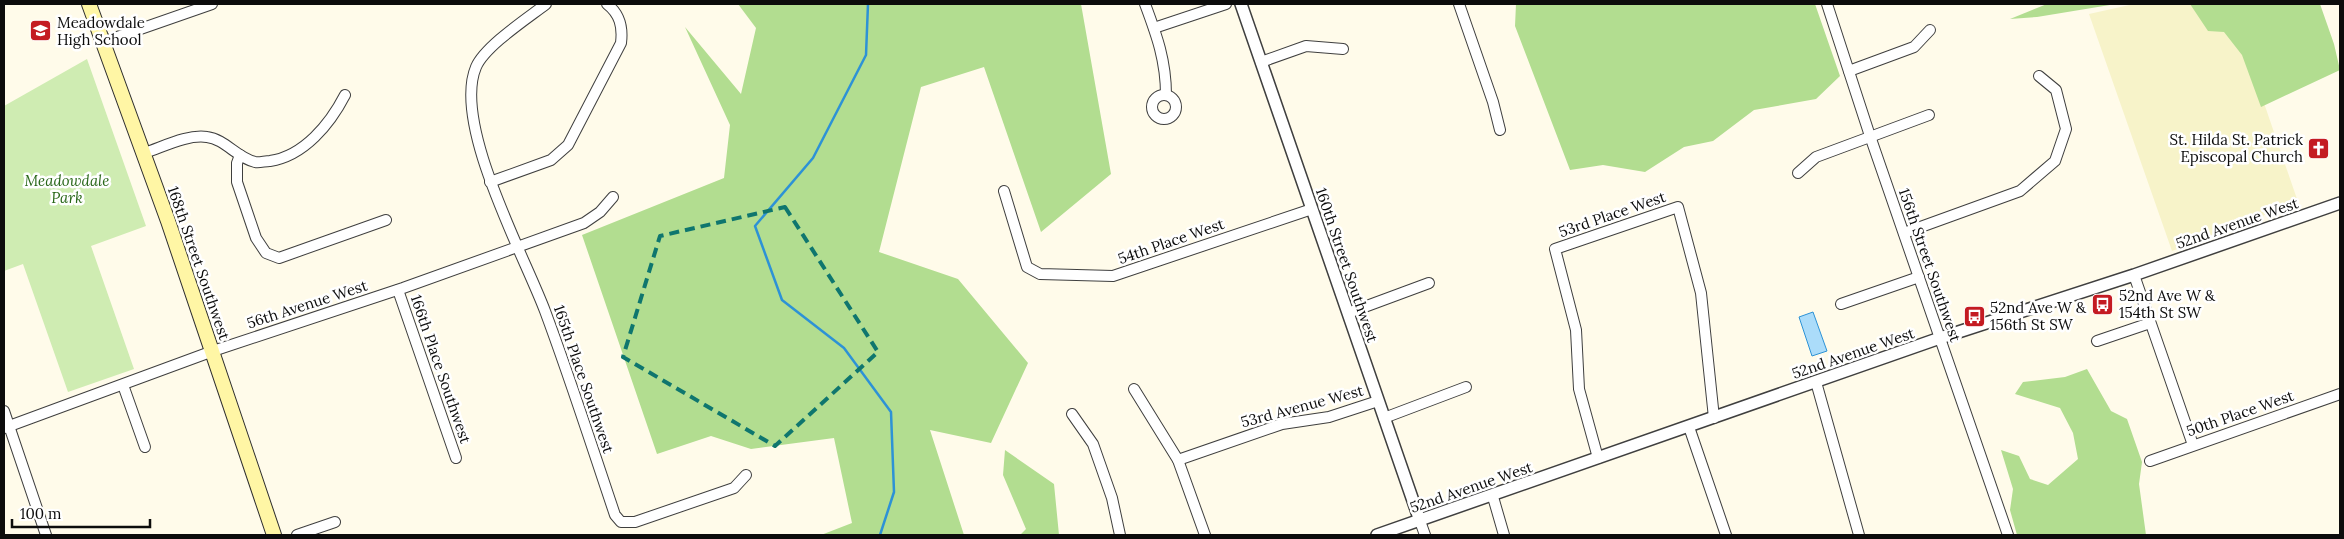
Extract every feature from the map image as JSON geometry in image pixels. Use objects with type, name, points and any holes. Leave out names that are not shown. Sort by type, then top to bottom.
[{"type":"main road","name":"168th Street Southwest","points":[[89,4],[144,153],[274,535]]},
{"type":"street","points":[[103,42],[212,4]]},
{"type":"street","name":"165th Place Southwest","points":[[546,4],[494,45],[476,67],[472,95],[475,124],[490,182],[544,310],[615,515],[621,522],[635,522],[734,488],[746,475]]},
{"type":"street","points":[[490,182],[550,160],[568,145],[622,43],[622,28],[614,10],[607,4]]},
{"type":"street","points":[[1146,4],[1166,71],[1166,96]]},
{"type":"street","points":[[1154,28],[1226,4]]},
{"type":"street","name":"160th Street Southwest","points":[[1241,4],[1425,535]]},
{"type":"street","points":[[1459,4],[1500,130]]},
{"type":"street","name":"156th Street Southwest","points":[[1827,4],[1870,136],[2008,535]]},
{"type":"street","points":[[1849,71],[1914,47],[1930,30]]},
{"type":"street","points":[[1261,62],[1306,46],[1343,49]]},
{"type":"street","points":[[1904,233],[2020,191],[2055,160],[2066,129],[2056,90],[2039,76]]},
{"type":"street","points":[[144,153],[177,142],[207,137],[220,141],[240,155],[256,163],[278,160],[292,154],[319,132],[345,95]]},
{"type":"street","points":[[1798,173],[1816,157],[1929,115]]},
{"type":"street","points":[[240,155],[237,164],[237,182],[256,238],[266,253],[279,258],[386,220]]},
{"type":"street","name":"54th Place West","points":[[1004,191],[1027,267],[1040,274],[1113,276],[1312,209]]},
{"type":"street","name":"56th Avenue West","points":[[7,427],[213,352],[398,290],[584,223],[600,212],[613,197]]},
{"type":"street","name":"52nd Avenue West","points":[[1377,535],[1493,496],[1940,338],[2134,275],[2340,203]]},
{"type":"street","name":"53rd Place West","points":[[1598,458],[1580,390],[1576,330],[1555,249],[1678,207],[1701,293],[1714,418]]},
{"type":"street","points":[[2134,275],[2193,445]]},
{"type":"street","points":[[1842,304],[1919,276]]},
{"type":"street","points":[[1348,313],[1429,284]]},
{"type":"street","name":"166th Place Southwest","points":[[398,290],[456,458]]},
{"type":"street","points":[[2097,341],[2150,323]]},
{"type":"street","points":[[1816,382],[1859,535]]},
{"type":"street","points":[[123,385],[145,448]]},
{"type":"street","points":[[1384,418],[1466,387]]},
{"type":"street","points":[[1134,389],[1178,460],[1205,535]]},
{"type":"street","name":"50th Place West","points":[[2150,461],[2340,394]]},
{"type":"street","name":"53rd Avenue West","points":[[1178,460],[1282,424],[1329,417],[1378,401]]},
{"type":"street","points":[[4,411],[7,427],[46,535]]},
{"type":"street","points":[[1072,414],[1093,444],[1112,498],[1120,535]]},
{"type":"street","points":[[1689,427],[1726,535]]},
{"type":"street","points":[[1493,496],[1504,535]]},
{"type":"street","points":[[297,535],[335,522]]},
{"type":"highlighted area","points":[[785,207],[878,352],[775,446],[623,357],[660,236]]},
{"type":"shaded area","points":[[2134,4],[2230,4],[2298,202],[2172,251],[2089,14]]},
{"type":"green space","points":[[738,4],[1081,4],[1111,174],[1041,232],[984,67],[921,87],[879,252],[958,279],[1028,363],[991,443],[930,430],[964,535],[821,535],[852,523],[834,438],[751,449],[711,436],[657,454],[582,235],[724,178],[730,125],[685,27],[741,94],[756,28]]},
{"type":"green space","points":[[1516,4],[1815,4],[1840,76],[1816,99],[1754,110],[1713,141],[1684,147],[1645,172],[1603,165],[1570,170],[1515,26]]},
{"type":"green space","points":[[2047,4],[2116,4],[2037,17],[2010,19]]},
{"type":"green space","points":[[2190,4],[2320,4],[2334,44],[2340,70],[2261,107],[2242,55],[2224,32],[2208,31]]},
{"type":"green space","name":"Meadowdale Park","points":[[87,59],[146,226],[91,246],[134,369],[68,392],[23,264],[4,271],[4,106]]},
{"type":"green space","points":[[2087,369],[2111,411],[2127,419],[2142,462],[2139,484],[2146,535],[2017,535],[2010,510],[2013,489],[2001,450],[2019,456],[2030,479],[2048,485],[2078,459],[2073,433],[2060,408],[2015,394],[2023,382],[2065,377]]},
{"type":"green space","points":[[1005,450],[1054,484],[1059,535],[1020,535],[1026,529],[1003,475]]},
{"type":"water","points":[[1813,312],[1827,351],[1812,356],[1799,317]]},
{"type":"waterway","points":[[868,4],[866,55],[813,158],[755,226],[782,300],[844,348],[891,412],[894,492],[880,535]]},
{"type":"place","name":"Meadowdale High School","points":[[41,31]]},
{"type":"place","name":"St. Hilda St. Patrick Episcopal Church","points":[[2319,148]]},
{"type":"place","name":"52nd Ave W & 154th St SW","points":[[2103,304]]},
{"type":"place","name":"52nd Ave W & 156th St SW","points":[[1974,316]]}]
